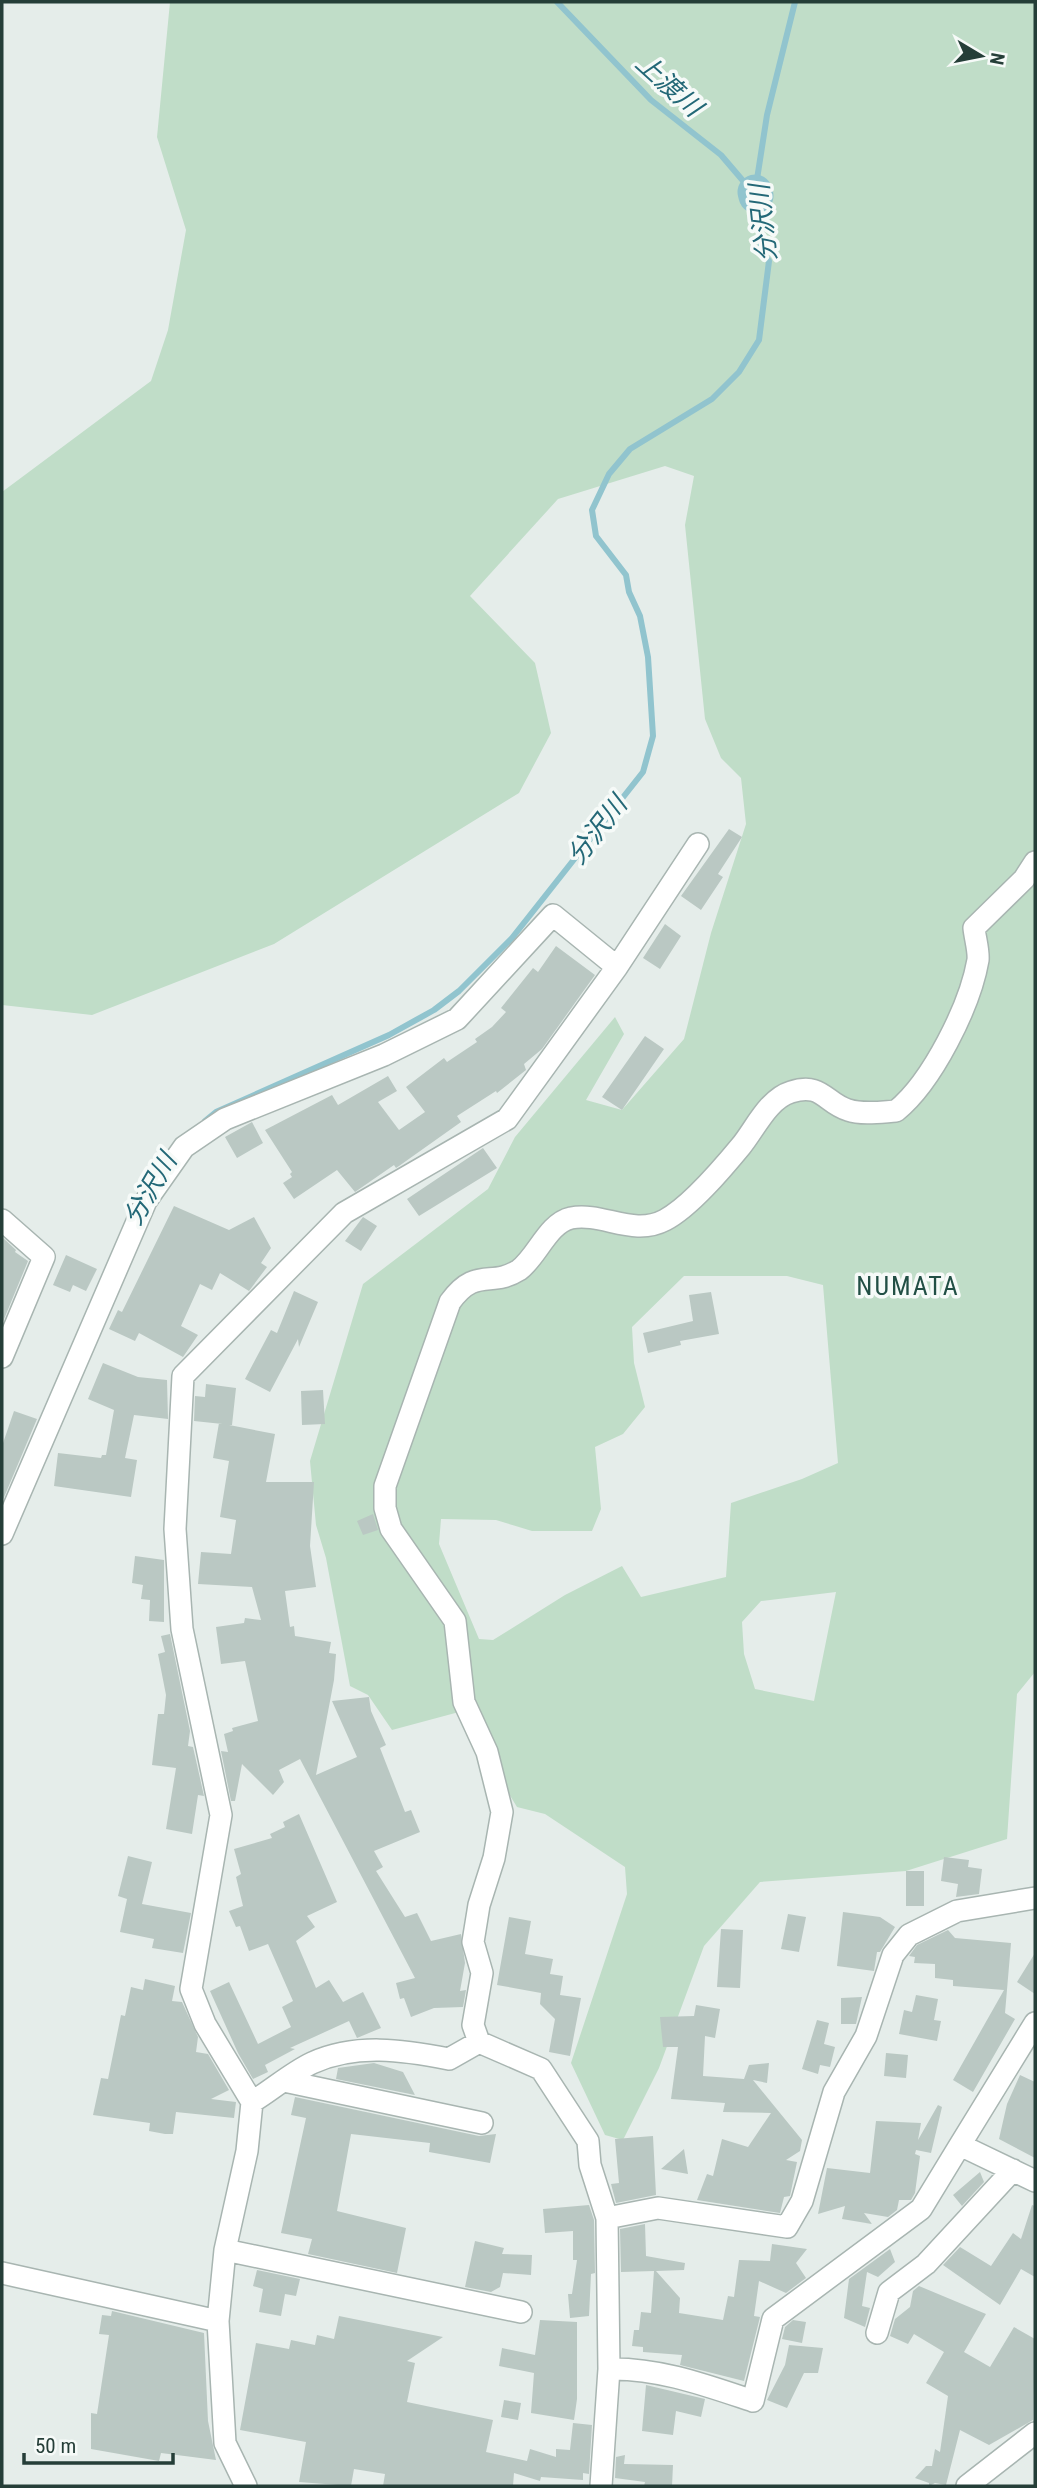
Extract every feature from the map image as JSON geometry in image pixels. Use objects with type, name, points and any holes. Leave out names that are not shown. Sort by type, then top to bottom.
[{"type":"street","points":[[243,2485],[225,2443],[218,2321],[225,2250],[247,2151],[252,2102],[205,2024],[191,1989],[220,1815],[182,1629],[175,1529],[183,1376],[344,1213],[507,1119],[617,967],[698,844]]},
{"type":"street","points":[[601,2486],[609,2369],[607,2218],[590,2165],[588,2141],[565,2103],[541,2069],[479,2042],[473,2025],[482,1973],[473,1942],[479,1905],[494,1858],[502,1812],[487,1752],[464,1702],[455,1620],[391,1529],[385,1508],[386,1486],[450,1301],[460,1287],[478,1278],[506,1276],[521,1269],[549,1234],[567,1219],[591,1216],[632,1227],[647,1227],[664,1221],[681,1210],[740,1146],[773,1104],[789,1092],[810,1089],[823,1092],[847,1110],[896,1111],[911,1100],[932,1066],[970,991],[979,957],[974,928],[1024,879],[1035,862]]},
{"type":"street","points":[[2,1534],[146,1201],[184,1147],[225,1118],[384,1055],[457,1019],[553,915],[617,967]]},
{"type":"street","points":[[2,1220],[44,1257],[2,1357]]},
{"type":"street","points":[[607,2218],[658,2208],[787,2227],[802,2201],[834,2092],[866,2036],[893,1955],[909,1935],[957,1911],[1035,1899]]},
{"type":"street","points":[[609,2369],[634,2369],[691,2380],[752,2401],[773,2319],[921,2209],[1035,2023]]},
{"type":"street","points":[[252,2102],[309,2064],[342,2052],[399,2049],[449,2059],[479,2042]]},
{"type":"street","points":[[284,2081],[482,2123]]},
{"type":"street","points":[[960,2145],[1035,2181]]},
{"type":"street","points":[[877,2333],[889,2292],[926,2264],[1013,2170]]},
{"type":"street","points":[[225,2250],[521,2312]]},
{"type":"street","points":[[2,2273],[218,2321]]},
{"type":"street","points":[[967,2486],[1035,2433]]},
{"type":"green space","points":[[170,2],[1035,2],[1035,1672],[1017,1694],[1007,1839],[906,1871],[760,1882],[704,1946],[659,2068],[623,2140],[605,2135],[571,2063],[627,1894],[625,1867],[545,1814],[517,1807],[459,1712],[392,1730],[368,1695],[350,1686],[326,1558],[316,1525],[310,1461],[363,1284],[488,1189],[515,1137],[615,1017],[624,1034],[586,1100],[622,1110],[684,1039],[711,933],[746,824],[741,778],[721,758],[705,719],[685,525],[694,476],[665,466],[558,499],[470,596],[535,663],[551,733],[519,793],[274,944],[92,1015],[2,1005],[2,492],[151,381],[168,330],[186,230],[157,137]],"holes":[[[684,1276],[787,1276],[823,1285],[838,1463],[802,1479],[731,1503],[726,1577],[641,1597],[622,1566],[565,1595],[493,1640],[479,1639],[439,1544],[441,1519],[496,1520],[532,1531],[592,1531],[601,1509],[595,1447],[623,1434],[645,1407],[634,1363],[632,1327]],[[836,1592],[814,1701],[755,1689],[744,1654],[742,1622],[761,1601]]]},
{"type":"building","points":[[729,829],[742,837],[718,874],[723,877],[701,910],[681,896]]},
{"type":"building","points":[[665,924],[681,936],[660,969],[643,958]]},
{"type":"building","points":[[556,946],[595,975],[542,1049],[524,1064],[526,1070],[497,1093],[496,1091],[457,1116],[461,1122],[396,1168],[394,1165],[355,1192],[337,1170],[294,1199],[283,1183],[292,1177],[292,1172],[265,1130],[332,1095],[338,1105],[388,1076],[397,1091],[378,1102],[399,1130],[425,1112],[406,1087],[444,1058],[447,1062],[477,1042],[475,1039],[492,1027],[506,1012],[501,1008],[533,968],[538,972]]},
{"type":"building","points":[[645,1036],[664,1049],[622,1110],[602,1097]]},
{"type":"building","points":[[252,1122],[263,1143],[237,1158],[225,1137]]},
{"type":"building","points":[[483,1148],[497,1168],[419,1216],[407,1199]]},
{"type":"building","points":[[174,1206],[229,1230],[254,1217],[271,1248],[261,1263],[267,1267],[249,1291],[220,1273],[212,1290],[200,1284],[181,1326],[198,1335],[183,1357],[139,1333],[135,1341],[109,1329],[118,1310],[122,1312]]},
{"type":"building","points":[[363,1217],[377,1226],[361,1251],[345,1241]]},
{"type":"building","points":[[2,1237],[15,1252],[28,1261],[2,1324]]},
{"type":"building","points":[[66,1255],[97,1269],[86,1291],[73,1285],[70,1292],[53,1285]]},
{"type":"building","points":[[294,1291],[318,1302],[299,1347],[298,1339],[270,1392],[245,1379],[271,1330],[277,1333]]},
{"type":"building","points":[[711,1292],[719,1334],[680,1341],[681,1345],[648,1353],[643,1333],[693,1321],[689,1295]]},
{"type":"building","points":[[103,1363],[138,1377],[167,1380],[168,1419],[134,1415],[125,1458],[137,1460],[131,1497],[54,1486],[58,1453],[101,1458],[106,1455],[114,1410],[88,1399]]},
{"type":"building","points":[[206,1384],[236,1388],[232,1425],[194,1421],[195,1396],[205,1397]]},
{"type":"building","points":[[323,1390],[325,1424],[302,1425],[301,1391]]},
{"type":"building","points":[[14,1411],[37,1419],[2,1502],[2,1446]]},
{"type":"building","points":[[219,1423],[275,1434],[266,1482],[314,1482],[310,1546],[316,1587],[285,1591],[290,1627],[294,1626],[295,1636],[331,1642],[329,1653],[336,1654],[334,1680],[316,1775],[357,1757],[332,1701],[369,1697],[371,1711],[386,1745],[380,1748],[405,1812],[411,1810],[420,1832],[374,1851],[383,1867],[376,1871],[405,1917],[417,1913],[431,1941],[461,1934],[465,1963],[460,1991],[466,1990],[463,2007],[434,2008],[411,2017],[404,1998],[400,1999],[396,1983],[415,1978],[300,1759],[279,1770],[284,1782],[273,1795],[242,1764],[235,1801],[231,1801],[221,1751],[228,1752],[224,1734],[233,1731],[232,1728],[258,1721],[245,1661],[221,1664],[216,1627],[244,1623],[245,1618],[261,1620],[252,1587],[198,1584],[201,1552],[231,1554],[236,1520],[220,1517],[229,1461],[213,1458]]},
{"type":"building","points":[[373,1514],[378,1530],[363,1535],[357,1521]]},
{"type":"building","points":[[135,1556],[164,1560],[164,1622],[149,1621],[150,1600],[141,1599],[143,1585],[132,1583]]},
{"type":"building","points":[[170,1634],[190,1731],[188,1746],[193,1747],[204,1796],[198,1795],[192,1834],[166,1829],[176,1768],[152,1765],[158,1714],[164,1714],[166,1695],[158,1654],[165,1652],[161,1636]]},
{"type":"building","points":[[299,1814],[337,1902],[307,1916],[315,1927],[296,1941],[316,1988],[329,1980],[343,2002],[363,1992],[381,2028],[357,2038],[349,2021],[290,2048],[295,2049],[265,2065],[268,2072],[253,2079],[210,1991],[229,1982],[258,2044],[291,2027],[282,2007],[293,2001],[268,1944],[249,1951],[240,1926],[236,1927],[229,1911],[243,1906],[236,1877],[241,1874],[234,1849],[272,1838],[270,1834],[285,1827],[283,1822]]},
{"type":"building","points":[[128,1856],[152,1862],[142,1904],[191,1913],[183,1953],[152,1948],[154,1939],[120,1932],[127,1899],[118,1896]]},
{"type":"building","points":[[944,1857],[969,1860],[968,1867],[982,1869],[979,1894],[956,1897],[958,1884],[941,1881]]},
{"type":"building","points":[[906,1871],[924,1871],[924,1906],[906,1906]]},
{"type":"building","points":[[843,1912],[880,1917],[895,1927],[880,1952],[877,1952],[874,1971],[837,1966]]},
{"type":"building","points":[[788,1914],[806,1917],[799,1952],[781,1949]]},
{"type":"building","points":[[509,1917],[531,1921],[525,1954],[553,1959],[550,1974],[563,1976],[560,1995],[581,1998],[570,2056],[549,2052],[555,2019],[540,2004],[541,1993],[497,1985]]},
{"type":"building","points":[[721,1929],[743,1930],[740,1988],[717,1987]]},
{"type":"building","points":[[948,1930],[955,1938],[1011,1943],[1005,2013],[1015,2019],[973,2092],[953,2080],[1004,1990],[953,1986],[953,1980],[935,1978],[935,1964],[914,1963],[915,1957],[909,1956],[917,1945]]},
{"type":"building","points":[[1035,1953],[1035,1994],[1017,1982]]},
{"type":"building","points":[[145,1979],[175,1986],[172,2001],[182,2002],[198,2037],[196,2052],[208,2054],[229,2090],[211,2099],[236,2102],[234,2118],[176,2112],[173,2134],[165,2134],[149,2131],[150,2123],[93,2115],[101,2078],[108,2079],[121,2015],[125,2016],[131,1987],[143,1990]]},
{"type":"building","points":[[916,1995],[938,1999],[934,2020],[941,2021],[937,2041],[899,2034],[904,2010],[912,2012]]},
{"type":"building","points":[[862,1997],[856,2024],[841,2024],[841,1998]]},
{"type":"building","points":[[696,2005],[720,2009],[715,2038],[705,2036],[703,2076],[744,2079],[749,2065],[769,2063],[767,2083],[753,2080],[802,2140],[800,2151],[786,2160],[797,2162],[790,2196],[784,2197],[780,2213],[697,2200],[707,2174],[713,2176],[722,2139],[748,2147],[771,2113],[723,2112],[725,2103],[671,2099],[678,2047],[663,2047],[660,2017],[694,2016]]},
{"type":"building","points":[[817,2020],[829,2023],[824,2044],[835,2047],[830,2067],[820,2065],[818,2074],[802,2069]]},
{"type":"building","points":[[886,2053],[908,2055],[906,2078],[884,2076]]},
{"type":"building","points":[[374,2063],[403,2072],[415,2095],[336,2079],[338,2068]]},
{"type":"building","points":[[1020,2075],[1035,2082],[1035,2158],[999,2139],[1007,2104]]},
{"type":"building","points":[[295,2097],[479,2136],[496,2134],[490,2163],[429,2152],[430,2143],[351,2134],[337,2211],[406,2228],[397,2273],[308,2254],[312,2239],[281,2233],[306,2118],[291,2115]]},
{"type":"building","points":[[938,2105],[942,2107],[931,2153],[916,2150],[915,2154],[920,2156],[915,2193],[911,2200],[899,2200],[897,2210],[888,2217],[864,2213],[872,2224],[842,2219],[845,2206],[818,2214],[827,2168],[870,2173],[876,2121],[921,2123],[918,2140]]},
{"type":"building","points":[[653,2136],[656,2195],[616,2203],[611,2184],[619,2183],[615,2139]]},
{"type":"building","points":[[684,2149],[688,2174],[661,2169]]},
{"type":"building","points":[[980,2172],[984,2182],[962,2206],[953,2195]]},
{"type":"building","points":[[589,2205],[594,2220],[595,2273],[591,2274],[589,2316],[570,2318],[568,2294],[572,2294],[577,2260],[573,2260],[573,2231],[545,2233],[543,2209]]},
{"type":"building","points":[[1032,2205],[1035,2206],[1035,2277],[1021,2269],[1000,2305],[943,2265],[960,2247],[991,2266],[1013,2233],[1021,2239]]},
{"type":"building","points":[[645,2224],[646,2256],[685,2263],[684,2270],[656,2271],[680,2298],[679,2313],[723,2320],[728,2296],[734,2297],[739,2260],[770,2261],[772,2244],[807,2249],[796,2263],[806,2278],[786,2293],[759,2281],[754,2316],[760,2317],[744,2381],[680,2365],[682,2355],[643,2352],[643,2347],[632,2346],[634,2330],[639,2330],[641,2312],[651,2313],[654,2271],[621,2272],[620,2229]]},
{"type":"building","points":[[475,2241],[504,2248],[502,2254],[532,2255],[531,2275],[503,2273],[500,2287],[491,2292],[465,2287]]},
{"type":"building","points":[[890,2249],[895,2262],[878,2277],[867,2272],[862,2306],[870,2308],[865,2327],[844,2318],[849,2279]]},
{"type":"building","points":[[257,2270],[300,2279],[296,2296],[285,2294],[281,2316],[259,2312],[263,2289],[253,2286]]},
{"type":"building","points":[[919,2286],[986,2314],[964,2352],[990,2367],[1014,2327],[1035,2339],[1033,2420],[989,2445],[960,2430],[946,2485],[935,2483],[929,2486],[929,2483],[915,2478],[926,2466],[932,2466],[935,2449],[940,2452],[948,2396],[926,2383],[944,2352],[914,2334],[908,2344],[890,2336],[895,2319],[910,2307],[913,2291]]},
{"type":"building","points":[[112,2311],[204,2333],[208,2421],[216,2460],[161,2453],[159,2461],[91,2449],[91,2413],[97,2414],[109,2335],[99,2334],[102,2315],[111,2316]]},
{"type":"building","points":[[339,2316],[443,2337],[407,2361],[415,2363],[407,2402],[493,2420],[486,2452],[527,2461],[530,2449],[556,2457],[556,2449],[570,2450],[573,2423],[592,2425],[589,2474],[583,2473],[583,2480],[541,2477],[540,2481],[514,2473],[513,2486],[383,2486],[385,2474],[354,2469],[351,2486],[299,2482],[306,2442],[240,2430],[256,2343],[289,2349],[291,2340],[315,2345],[317,2335],[334,2339]]},
{"type":"building","points":[[540,2320],[577,2322],[577,2399],[574,2420],[531,2413],[534,2373],[499,2366],[502,2348],[535,2355]]},
{"type":"building","points":[[793,2320],[806,2322],[802,2343],[782,2339],[785,2327]]},
{"type":"building","points":[[789,2345],[823,2348],[818,2373],[804,2373],[787,2408],[767,2400],[785,2365]]},
{"type":"building","points":[[646,2385],[705,2399],[701,2417],[676,2411],[673,2435],[642,2431]]},
{"type":"building","points":[[504,2400],[521,2403],[518,2420],[501,2417]]},
{"type":"building","points":[[625,2455],[624,2464],[673,2465],[672,2486],[644,2486],[645,2482],[615,2478],[616,2457]]},
{"type":"waterway","name":"分沢川","points":[[205,1121],[216,1112],[389,1035],[434,1010],[459,991],[512,938],[643,772],[653,736],[648,657],[640,616],[629,592],[626,575],[596,536],[592,510],[609,474],[630,449],[712,399],[739,372],[759,340],[769,261],[761,250],[756,196],[721,155],[651,100],[557,2]]},
{"type":"waterway","name":"分沢川","points":[[755,192],[767,115],[795,2]]},
{"type":"waterway","name":"分沢川","points":[[755,192],[756,196]]},
{"type":"district","name":"NUMATA","points":[[908,1286]]},
{"type":"water label","name":"上渡川","points":[[669,85]]}]
